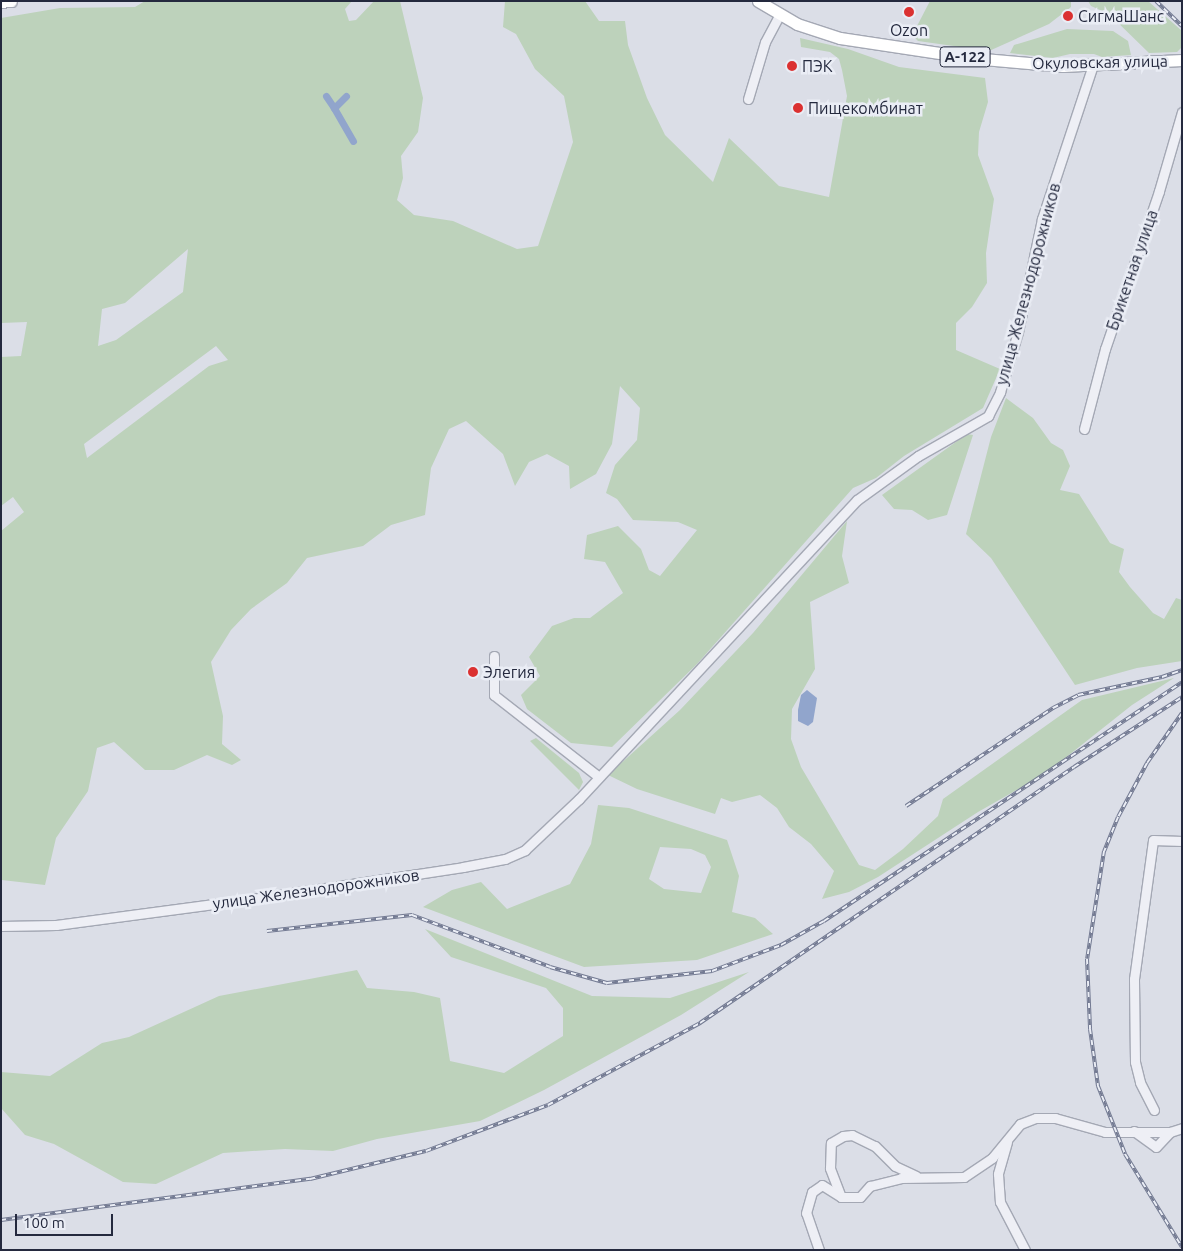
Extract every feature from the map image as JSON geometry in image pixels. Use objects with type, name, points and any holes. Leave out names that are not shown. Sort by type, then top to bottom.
[{"type":"main road","points":[[1,2],[12,1]]},
{"type":"main road","name":"Окуловская улица","points":[[758,1],[817,32],[865,43],[1024,63],[1093,65],[1182,60]]},
{"type":"street","points":[[748,99],[765,42],[780,14]]},
{"type":"street","name":"улица Железнодорожников","points":[[1,926],[56,925],[505,859],[526,850],[548,832],[857,500],[918,456],[988,416],[1000,392],[1018,332],[1042,219],[1093,65]]},
{"type":"street","name":"Брикетная улица","points":[[1084,429],[1105,349],[1156,200],[1182,112]]},
{"type":"street","points":[[494,656],[494,695],[599,777]]},
{"type":"street","points":[[1154,1110],[1140,1082],[1135,1062],[1134,979],[1153,840],[1182,841]]},
{"type":"street","points":[[822,1185],[841,1197],[860,1197],[870,1186],[901,1178],[964,1177],[992,1158],[1020,1124],[1036,1118],[1055,1118],[1105,1132],[1170,1132],[1182,1128]]},
{"type":"street","points":[[1134,1131],[1156,1147],[1170,1132]]},
{"type":"street","points":[[820,1250],[806,1213],[812,1192],[822,1185],[830,1168],[831,1143],[852,1135],[874,1146],[895,1166],[919,1177]]},
{"type":"street","points":[[1009,1135],[998,1174],[1000,1202],[1025,1250]]},
{"type":"street","points":[[830,1168],[841,1197]]},
{"type":"green space","points":[[145,1],[352,1],[345,9],[349,21],[356,20],[374,1],[400,1],[423,98],[418,132],[401,156],[403,178],[397,200],[414,215],[453,221],[517,249],[538,246],[573,142],[564,96],[535,69],[516,34],[503,27],[505,1],[585,1],[599,21],[625,21],[628,45],[647,98],[665,135],[713,182],[729,138],[779,186],[829,197],[847,96],[839,59],[830,52],[801,47],[800,38],[848,49],[899,67],[985,78],[988,102],[979,132],[978,155],[994,199],[986,253],[987,283],[972,307],[956,323],[956,350],[1000,369],[983,408],[904,456],[876,478],[853,488],[697,664],[612,747],[571,743],[527,709],[521,695],[540,676],[529,657],[552,626],[574,618],[590,618],[623,593],[605,562],[584,559],[587,535],[618,526],[641,549],[649,570],[660,576],[697,530],[678,522],[633,520],[617,499],[606,493],[615,465],[637,440],[640,408],[620,386],[612,444],[596,474],[570,489],[569,466],[547,454],[529,462],[515,486],[503,454],[466,421],[449,429],[431,468],[425,515],[391,525],[363,546],[307,558],[287,583],[251,609],[231,630],[211,662],[223,716],[222,744],[241,760],[232,765],[207,755],[174,770],[145,770],[114,742],[97,748],[88,791],[56,838],[45,885],[2,880],[1,914],[1,531],[24,512],[13,497],[1,506],[1,357],[21,356],[27,322],[1,323],[1,18],[60,8],[135,7]],"holes":[[[188,249],[183,292],[116,340],[98,346],[102,309],[125,303]],[[216,346],[228,360],[209,366],[87,458],[84,444]]]},
{"type":"green space","points":[[930,1],[1071,1],[1071,7],[1049,24],[989,51],[918,41],[914,37],[917,26]]},
{"type":"green space","points":[[1088,1],[1148,1],[1182,31],[1182,47],[1177,52],[1149,53],[1109,14],[1091,6]]},
{"type":"green space","points":[[1067,29],[1113,31],[1128,41],[1131,55],[1102,57],[1094,54],[1070,54],[1053,58],[1010,53],[1014,45]]},
{"type":"green space","points":[[1006,398],[1033,418],[1051,443],[1063,450],[1070,466],[1060,490],[1079,494],[1110,543],[1124,549],[1119,572],[1130,587],[1153,613],[1164,619],[1176,598],[1182,600],[1182,661],[1137,668],[1075,685],[991,558],[966,534],[991,437]]},
{"type":"green space","points":[[967,434],[973,435],[947,515],[928,520],[912,510],[894,509],[882,495]]},
{"type":"green space","points":[[847,521],[842,556],[849,583],[810,602],[815,669],[792,709],[791,739],[801,767],[859,865],[875,870],[903,849],[938,816],[943,799],[1082,700],[1174,678],[1132,705],[1045,774],[978,812],[878,877],[849,892],[822,899],[834,871],[811,844],[789,827],[777,808],[760,795],[732,802],[721,798],[715,814],[637,789],[608,775],[680,710],[753,633]]},
{"type":"green space","points":[[536,738],[579,773],[583,782],[579,790],[530,741]]},
{"type":"green space","points":[[598,805],[629,808],[727,840],[739,876],[732,912],[755,918],[773,934],[697,960],[584,967],[423,907],[452,890],[481,882],[507,909],[570,884],[591,844]],"holes":[[[660,847],[691,849],[705,855],[711,867],[701,893],[664,889],[649,879]]]},
{"type":"green space","points":[[425,929],[592,996],[670,998],[749,972],[681,1015],[544,1090],[480,1121],[377,1139],[333,1151],[285,1149],[223,1153],[156,1184],[123,1182],[54,1144],[25,1135],[1,1108],[1,1072],[50,1076],[102,1043],[129,1037],[219,996],[357,970],[367,988],[414,992],[440,998],[450,1061],[504,1073],[563,1036],[563,1008],[546,988],[451,957]]},
{"type":"water","points":[[807,690],[817,698],[813,722],[808,726],[798,721],[801,695]]},
{"type":"waterway","points":[[326,96],[334,108]]},
{"type":"waterway","points":[[346,96],[334,108],[353,141]]},
{"type":"railway","points":[[1156,1],[1182,26]]},
{"type":"railway","points":[[906,806],[1053,708],[1078,695],[1162,677],[1182,670]]},
{"type":"railway","points":[[267,931],[412,915],[550,967],[607,983],[712,971],[781,945],[824,921],[1182,682]]},
{"type":"railway","points":[[1,1220],[310,1179],[426,1151],[548,1105],[700,1023],[1074,767],[1182,697]]},
{"type":"railway","points":[[1182,713],[1147,763],[1118,817],[1104,851],[1087,959],[1090,1029],[1098,1086],[1125,1154],[1182,1247]]},
{"type":"place","name":"Ozon","points":[[909,12]]},
{"type":"place","name":"СигмаШанс","points":[[1068,16]]},
{"type":"place","name":"ПЭК","points":[[792,66]]},
{"type":"place","name":"Пищекомбинат","points":[[798,108]]},
{"type":"place","name":"Элегия","points":[[473,672]]}]
